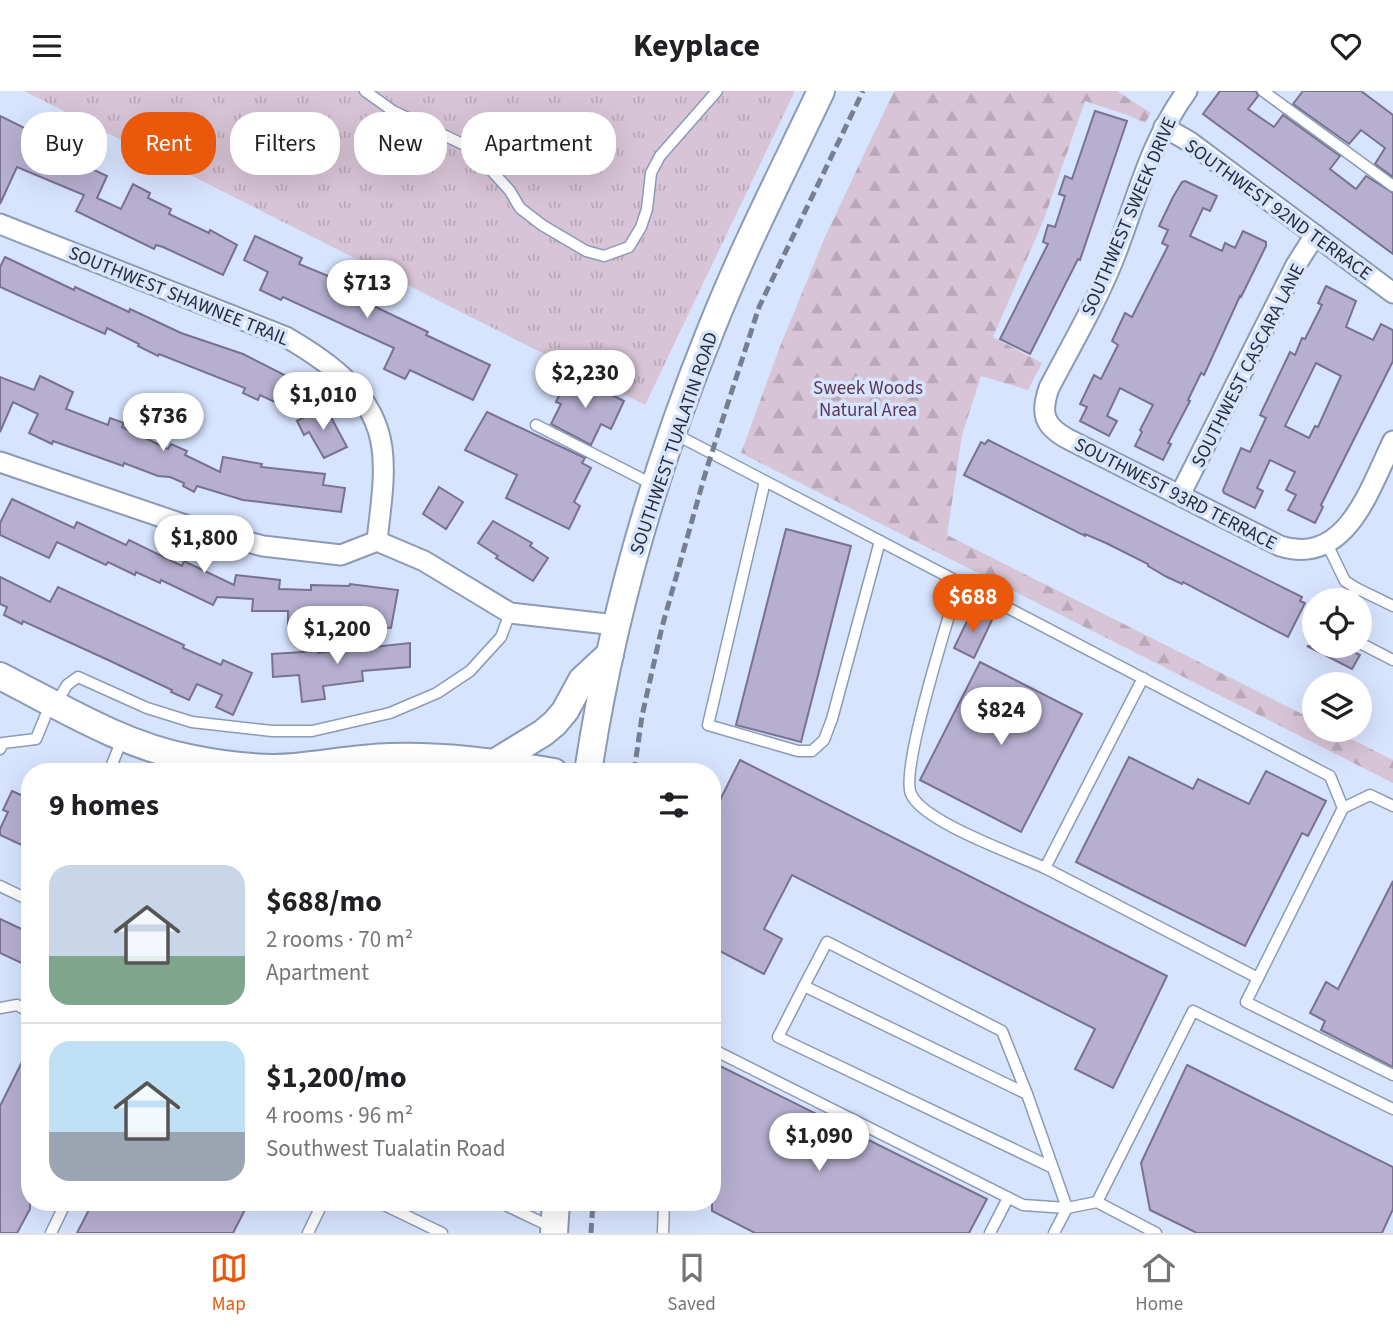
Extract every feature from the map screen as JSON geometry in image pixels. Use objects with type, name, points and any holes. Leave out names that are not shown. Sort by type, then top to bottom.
[{"type":"main road","name":"SOUTHWEST TUALATIN ROAD","points":[[591,763],[617,625],[655,486],[673,433],[713,325],[821,91]]},
{"type":"main road","points":[[342,763],[389,757],[495,763],[555,723],[582,681],[610,654]]},
{"type":"main road","points":[[0,676],[123,737],[188,758],[229,763]]},
{"type":"street","name":"SOUTHWEST SWEEK DRIVE","points":[[1046,419],[1043,405],[1049,388],[1104,281],[1164,127],[1187,91]]},
{"type":"street","name":"SOUTHWEST 92ND TERRACE","points":[[1164,127],[1190,142],[1393,293]]},
{"type":"street","name":"SOUTHWEST SHAWNEE TRAIL","points":[[0,224],[286,337],[342,374],[359,393],[374,419],[382,448],[383,476],[377,541]]},
{"type":"street","name":"SOUTHWEST CASCARA LANE","points":[[1180,495],[1296,265],[1315,236]]},
{"type":"street","name":"SOUTHWEST 93RD TERRACE","points":[[1046,419],[1054,432],[1280,546],[1296,551],[1320,547]]},
{"type":"street","points":[[1320,547],[1343,533],[1393,441]]},
{"type":"street","points":[[0,462],[194,528],[263,546],[341,555],[377,541],[424,561],[510,613],[617,625]]},
{"type":"lane","points":[[365,91],[393,111],[471,148],[528,214],[565,240],[586,251],[604,256],[629,247],[641,227],[647,209],[651,173],[660,156],[717,91]]},
{"type":"lane","points":[[1263,91],[1393,186]]},
{"type":"lane","points":[[536,425],[655,486]]},
{"type":"lane","points":[[673,433],[1330,776],[1343,808]]},
{"type":"lane","points":[[765,481],[708,725],[798,751],[812,751],[824,740],[880,541]]},
{"type":"lane","points":[[1320,547],[1345,581],[1356,588]]},
{"type":"lane","points":[[959,583],[915,742],[909,784],[911,795],[942,822],[1045,868],[1258,978]]},
{"type":"lane","points":[[1372,596],[1393,606]]},
{"type":"lane","points":[[0,749],[3,743],[36,739],[66,685],[78,677],[147,708],[192,722],[272,731],[312,731],[390,713],[437,693],[470,671],[500,636],[510,613]]},
{"type":"lane","points":[[1372,649],[1393,660]]},
{"type":"lane","points":[[1045,868],[1143,678]]},
{"type":"lane","points":[[113,763],[123,737]]},
{"type":"lane","points":[[1393,806],[1370,795],[1343,808],[1246,1002],[1393,1075]]},
{"type":"lane","points":[[0,886],[21,896]]},
{"type":"lane","points":[[1051,1167],[778,1037],[827,942],[1002,1031],[1067,1208],[1055,1233]]},
{"type":"lane","points":[[804,986],[1027,1094]]},
{"type":"lane","points":[[1,1010],[17,1005],[21,1007]]},
{"type":"lane","points":[[1097,1202],[1193,1011],[1393,1109]]},
{"type":"lane","points":[[721,1054],[1023,1205],[1067,1208],[1097,1202],[1156,1233]]},
{"type":"lane","points":[[990,1233],[1008,1198]]},
{"type":"lane","points":[[51,1233],[62,1211]]},
{"type":"lane","points":[[307,1233],[318,1211]]},
{"type":"lane","points":[[397,1211],[442,1233]]},
{"type":"lane","points":[[517,1211],[542,1223],[555,1220]]},
{"type":"lane","points":[[663,1233],[664,1211]]},
{"type":"green space","points":[[24,91],[795,91],[645,405],[190,175],[216,175],[216,112],[121,112],[121,140],[107,133],[107,112],[66,112]]},
{"type":"green space","name":"Sweek Woods Natural Area","points":[[894,91],[1117,91],[1151,113],[1145,123],[1085,101],[1044,219],[993,337],[1042,363],[1028,390],[981,376],[962,435],[947,535],[1302,714],[1302,737],[741,453],[779,349],[825,237]]},
{"type":"green space","name":"Sweek Woods Natural Area","points":[[1312,742],[1357,742],[1393,760],[1393,783]]},
{"type":"building","points":[[1220,91],[1256,91],[1258,96],[1248,109],[1274,127],[1283,115],[1340,156],[1330,169],[1356,189],[1366,176],[1393,193],[1393,254],[1203,114]]},
{"type":"building","points":[[1303,91],[1361,91],[1393,115],[1393,177],[1375,164],[1385,148],[1361,130],[1349,144],[1293,104]]},
{"type":"building","points":[[1095,111],[1127,121],[1080,260],[1078,259],[1030,354],[1000,339],[1048,244],[1043,242],[1048,225],[1055,227],[1065,196],[1059,194],[1065,176],[1072,179]]},
{"type":"building","points":[[0,116],[21,126],[21,169],[17,167],[0,204]]},
{"type":"building","points":[[36,175],[105,175],[107,176],[97,198],[121,209],[133,184],[150,193],[148,198],[171,209],[169,214],[209,233],[210,230],[237,245],[223,275],[163,247],[156,245],[154,249],[76,211],[84,195]]},
{"type":"building","points":[[1185,181],[1217,196],[1210,211],[1203,208],[1190,236],[1222,251],[1225,243],[1235,248],[1243,231],[1266,242],[1266,246],[1204,375],[1201,373],[1188,400],[1190,401],[1168,443],[1171,444],[1163,460],[1135,446],[1153,405],[1120,388],[1107,416],[1117,421],[1109,436],[1080,421],[1087,407],[1080,404],[1094,375],[1101,379],[1118,345],[1112,341],[1125,313],[1132,317],[1168,246],[1162,243],[1168,230],[1159,226],[1173,197]]},
{"type":"building","points":[[255,236],[302,258],[299,264],[367,292],[363,301],[490,365],[473,400],[410,370],[405,379],[384,369],[394,348],[283,297],[281,300],[260,290],[268,272],[244,260]]},
{"type":"building","points":[[5,257],[74,290],[75,287],[181,333],[243,354],[302,384],[290,409],[260,395],[258,400],[243,393],[245,388],[159,354],[158,356],[107,328],[105,334],[0,287],[0,267]]},
{"type":"building","points":[[1326,286],[1356,301],[1346,327],[1373,340],[1381,324],[1393,330],[1393,361],[1321,505],[1323,507],[1315,523],[1288,510],[1296,495],[1286,490],[1295,472],[1270,460],[1257,488],[1263,491],[1255,508],[1224,493],[1223,490],[1241,448],[1250,452],[1266,418],[1260,415],[1290,352],[1295,355],[1302,338],[1305,339],[1322,305],[1318,303]],"holes":[[[1316,363],[1341,376],[1318,427],[1315,426],[1309,438],[1285,426]]]},
{"type":"building","points":[[569,374],[624,401],[611,429],[601,424],[591,445],[551,424],[561,404],[556,402]]},
{"type":"building","points":[[40,376],[73,392],[66,409],[108,425],[110,418],[124,423],[122,427],[168,449],[171,444],[187,451],[185,455],[220,472],[223,457],[262,464],[261,467],[325,474],[323,485],[345,488],[341,512],[243,500],[197,486],[194,492],[183,486],[184,483],[170,477],[158,476],[124,463],[123,466],[53,441],[52,444],[29,433],[38,414],[13,402],[0,432],[0,377],[34,390]]},
{"type":"building","points":[[325,406],[347,447],[324,458],[309,432],[304,435],[297,421]]},
{"type":"building","points":[[487,412],[585,458],[582,463],[591,468],[574,502],[580,506],[569,529],[506,498],[517,475],[465,450]]},
{"type":"building","points":[[988,440],[1302,597],[1302,609],[1288,637],[1183,582],[1182,584],[1167,577],[1148,564],[1106,543],[1085,536],[964,475],[981,442],[985,444]]},
{"type":"building","points":[[439,487],[463,502],[446,529],[423,514]]},
{"type":"building","points":[[12,499],[74,528],[77,522],[126,545],[129,540],[182,566],[184,561],[234,585],[236,575],[280,580],[279,589],[311,590],[311,585],[350,584],[398,590],[391,628],[329,623],[288,625],[288,611],[252,611],[253,599],[217,597],[213,605],[161,580],[160,583],[136,572],[135,575],[108,562],[106,565],[57,542],[49,558],[0,535],[0,523]]},
{"type":"building","points":[[493,521],[532,543],[530,546],[548,558],[533,581],[496,558],[498,556],[478,543]]},
{"type":"building","points":[[786,529],[851,546],[801,742],[736,725]]},
{"type":"building","points":[[0,577],[50,602],[58,587],[221,665],[223,660],[252,673],[233,715],[216,707],[222,695],[197,684],[189,700],[106,659],[4,615],[7,607],[0,604]]},
{"type":"building","points":[[972,611],[992,620],[974,658],[954,648]]},
{"type":"building","points":[[410,643],[410,667],[362,671],[363,681],[323,686],[325,699],[302,702],[299,675],[273,677],[272,654],[318,653]]},
{"type":"building","points":[[1330,658],[1358,658],[1352,669]]},
{"type":"building","points":[[980,662],[1082,714],[1021,832],[920,780]]},
{"type":"building","points":[[1129,757],[1193,789],[1198,779],[1249,804],[1266,771],[1326,801],[1308,836],[1302,833],[1245,946],[1076,862]]},
{"type":"building","points":[[740,760],[1167,976],[1113,1088],[1075,1069],[1095,1029],[792,875],[764,929],[782,939],[764,974],[721,952],[721,798]]},
{"type":"building","points":[[12,791],[21,795],[21,845],[0,835],[8,812],[3,810]]},
{"type":"building","points":[[1393,881],[1393,1067],[1321,1030],[1325,1021],[1310,1013],[1326,982],[1338,989]]},
{"type":"building","points":[[0,919],[21,929],[21,963],[0,953]]},
{"type":"building","points":[[21,1064],[21,1211],[29,1211],[17,1233],[0,1233],[0,1106]]},
{"type":"building","points":[[1187,1065],[1393,1167],[1393,1209],[1382,1233],[1197,1233],[1150,1210],[1141,1163]]},
{"type":"building","points":[[721,1066],[987,1199],[969,1233],[755,1233],[712,1211],[721,1211]]},
{"type":"building","points":[[88,1211],[244,1211],[233,1233],[77,1233]]},
{"type":"railway","points":[[635,763],[642,716],[662,627],[706,471],[759,307],[863,91]]},
{"type":"railway","points":[[591,1233],[592,1211]]}]
